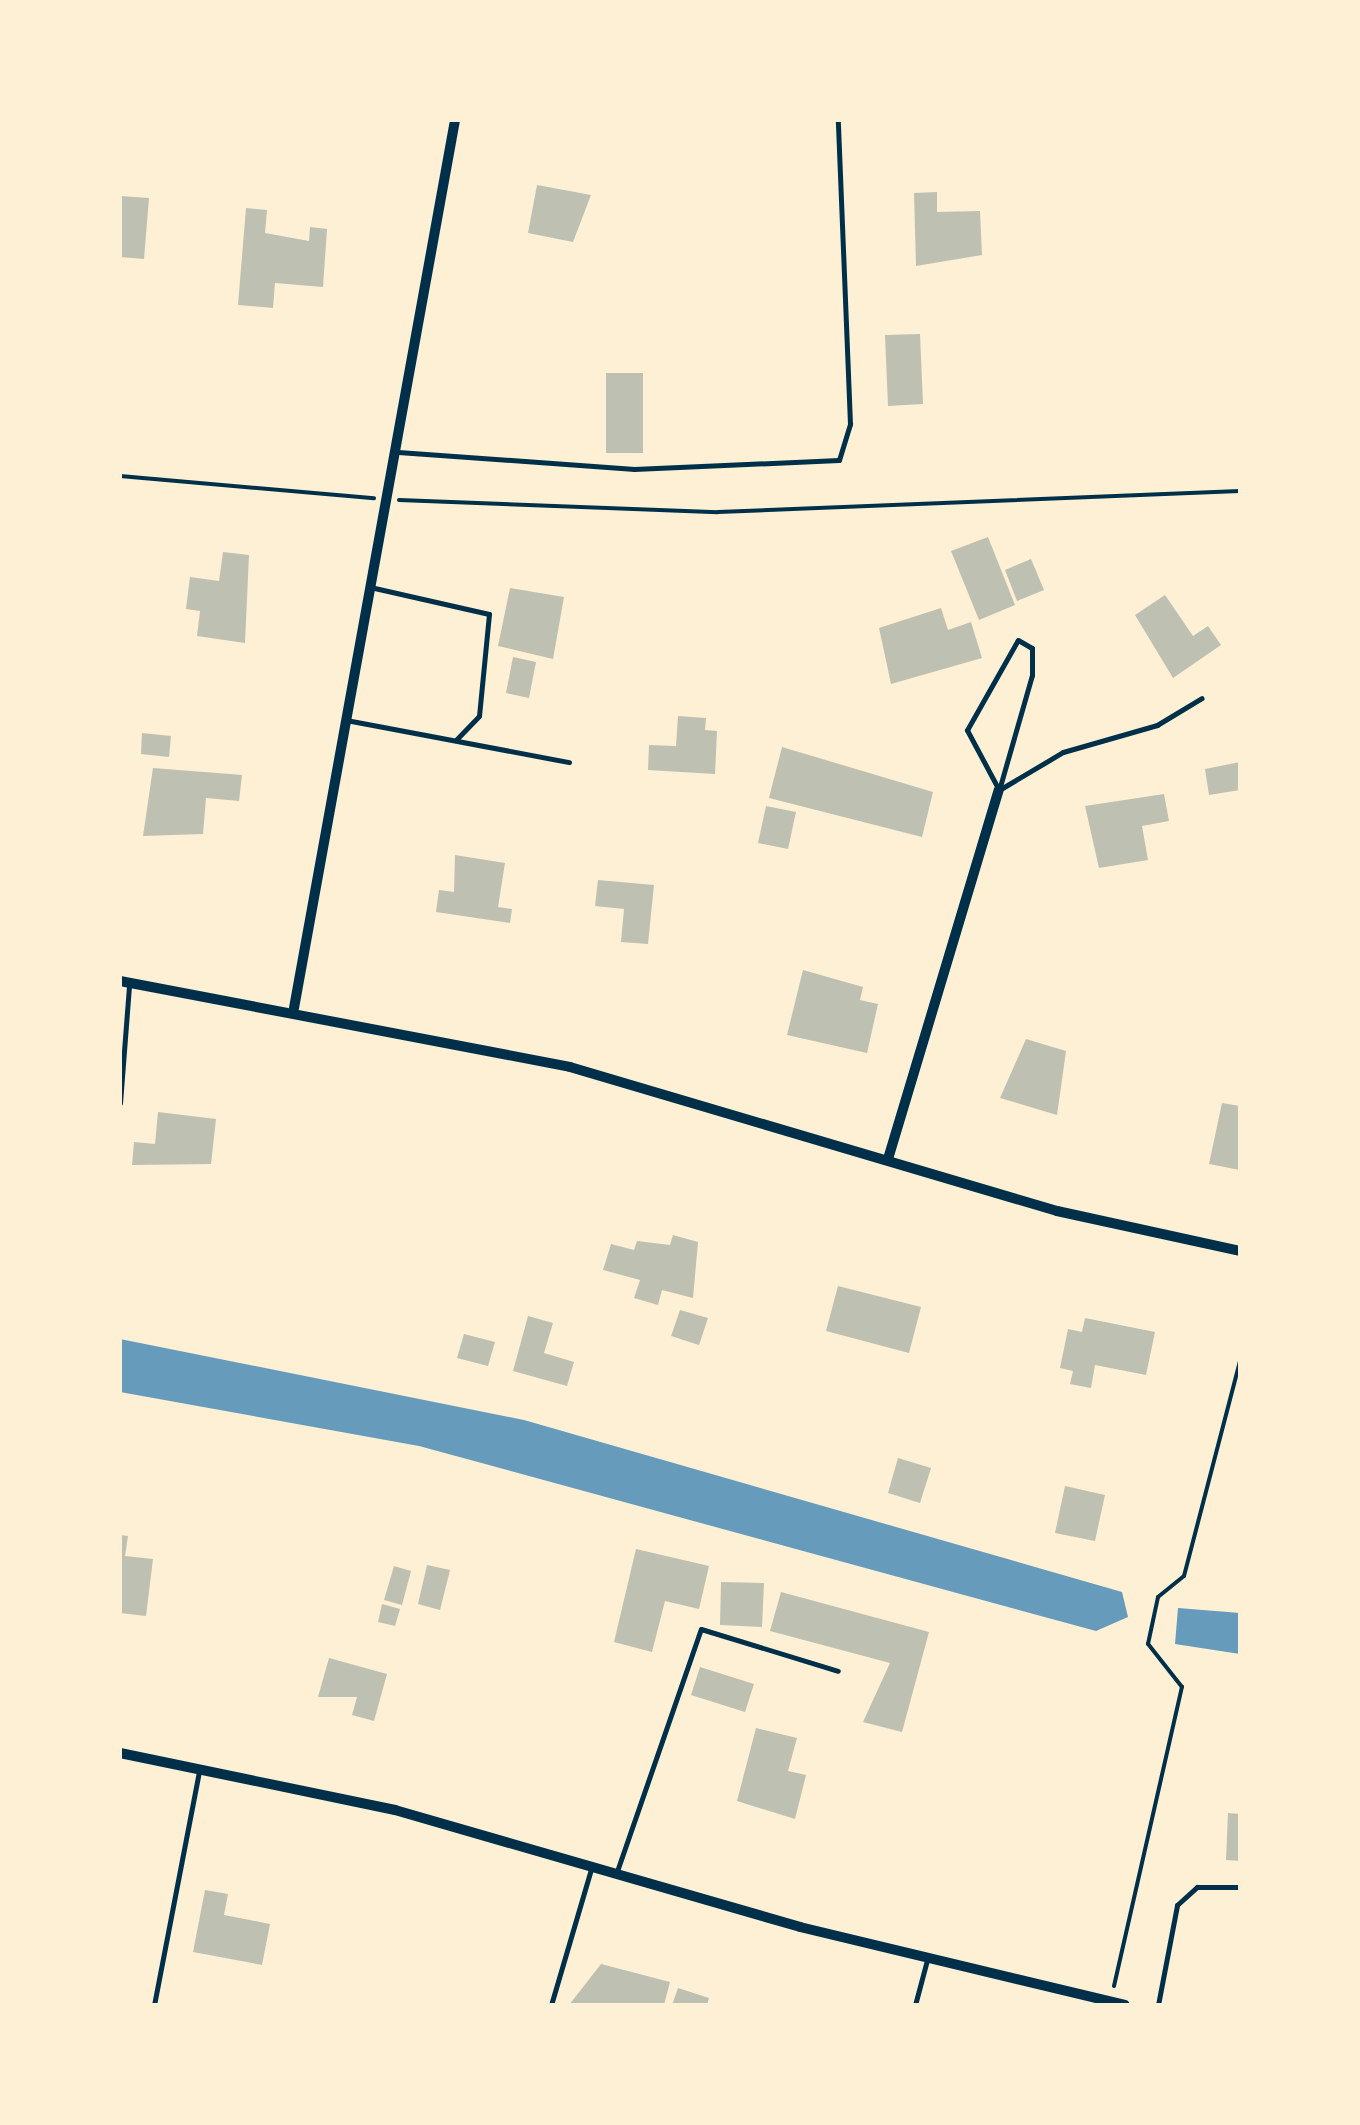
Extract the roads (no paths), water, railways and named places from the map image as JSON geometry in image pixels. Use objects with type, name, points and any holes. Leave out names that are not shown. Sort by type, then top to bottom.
[{"type":"street","points":[[294,1008],[454,120]]},
{"type":"street","points":[[888,1159],[999,790]]},
{"type":"street","points":[[125,981],[294,1008],[570,1067],[1057,1211],[1240,1250]]},
{"type":"street","points":[[120,1753],[200,1766],[592,1866],[927,1959],[1125,2005]]},
{"type":"lane","points":[[395,452],[634,469],[839,460],[850,424],[838,120]]},
{"type":"lane","points":[[370,587],[489,614],[479,716],[456,740]]},
{"type":"lane","points":[[1018,640],[1032,648],[1032,675],[999,790],[967,730],[1018,640]]},
{"type":"lane","points":[[999,790],[1063,752],[1158,725],[1202,698]]},
{"type":"lane","points":[[346,720],[568,762]]},
{"type":"lane","points":[[120,1104],[125,981]]},
{"type":"lane","points":[[616,1874],[701,1629],[838,1671]]},
{"type":"lane","points":[[154,2005],[200,1766]]},
{"type":"lane","points":[[551,2005],[592,1866]]},
{"type":"lane","points":[[1158,2005],[1176,1905],[1197,1886],[1240,1887]]},
{"type":"lane","points":[[914,2005],[927,1959]]},
{"type":"water","points":[[120,1339],[524,1420],[1122,1592],[1128,1617],[1096,1631],[419,1446],[120,1392]]},
{"type":"water","points":[[1178,1608],[1240,1613],[1240,1654],[1175,1644]]}]
